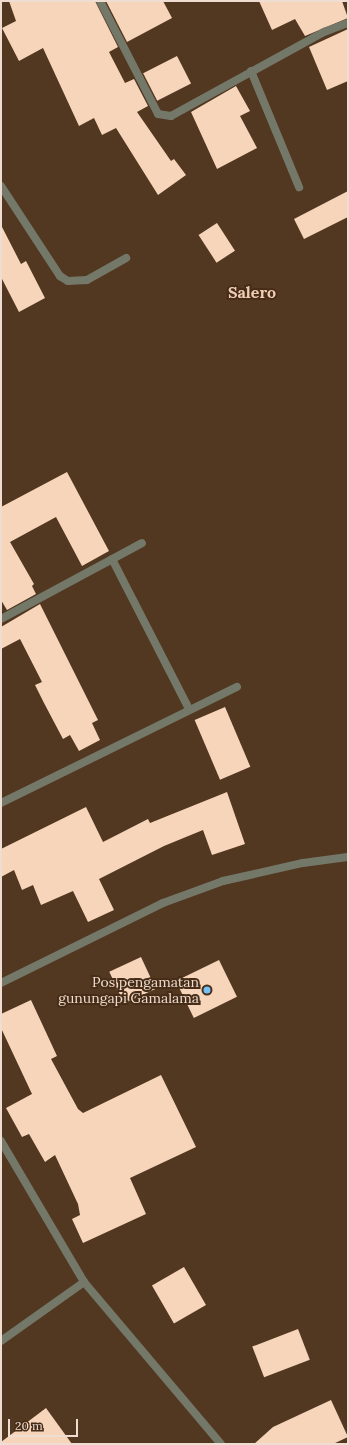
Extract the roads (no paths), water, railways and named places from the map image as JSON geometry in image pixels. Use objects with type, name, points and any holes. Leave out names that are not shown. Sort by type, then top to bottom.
[{"type":"street","points":[[100,1],[158,114],[171,116],[250,71],[348,24]]},
{"type":"street","points":[[250,71],[299,187]]},
{"type":"street","points":[[1,186],[60,276],[68,281],[87,280],[126,258]]},
{"type":"street","points":[[1,619],[142,543]]},
{"type":"street","points":[[112,559],[189,709]]},
{"type":"street","points":[[1,803],[189,709],[237,688]]},
{"type":"street","points":[[1,983],[171,900],[223,881],[303,863],[348,857]]},
{"type":"street","points":[[1,1142],[84,1282],[221,1444]]},
{"type":"street","points":[[1,1340],[84,1282]]},
{"type":"place","name":"Pos pengamatan gunungapi Gamalama","points":[[207,990]]},
{"type":"district","name":"Salero","points":[[252,292]]}]
